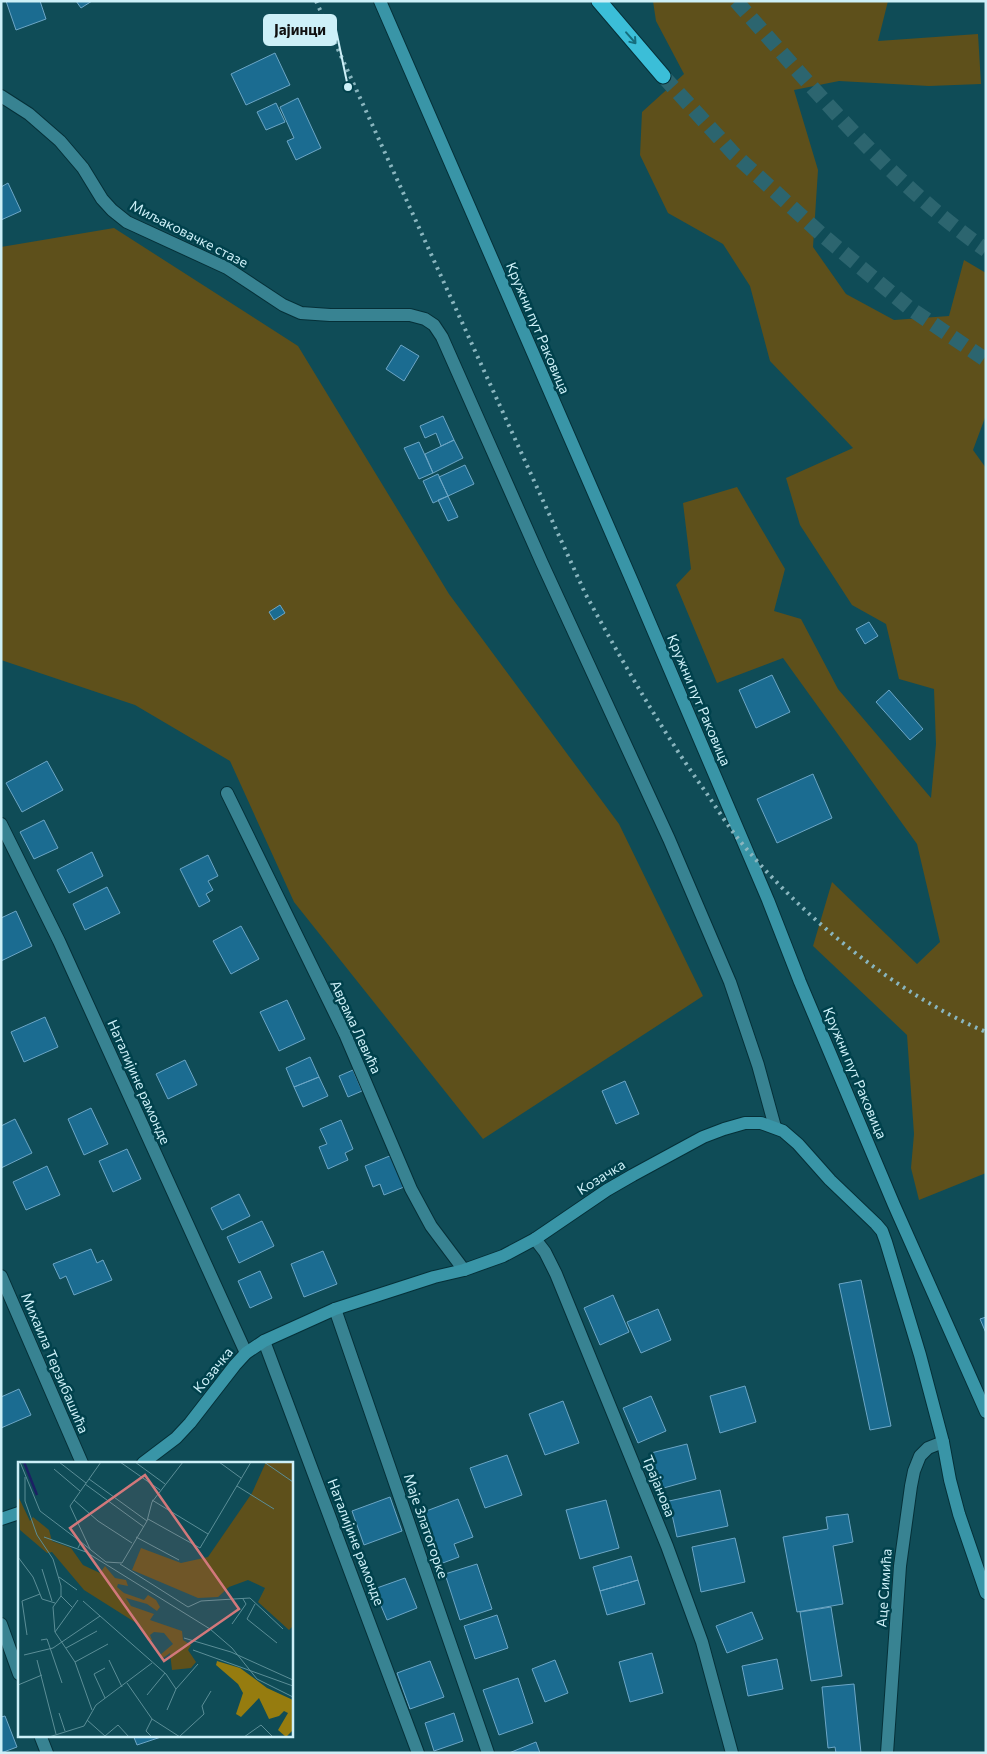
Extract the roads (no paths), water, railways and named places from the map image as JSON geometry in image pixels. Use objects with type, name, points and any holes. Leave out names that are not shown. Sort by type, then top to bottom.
[{"type":"highway","points":[[598,1],[663,76]]},
{"type":"main road","name":"Кружни пут Раковица","points":[[380,1],[632,581],[768,900],[800,982],[894,1205],[986,1412]]},
{"type":"main road","name":"Козачка","points":[[144,1462],[168,1445],[180,1433],[246,1353],[264,1341],[334,1309],[434,1277],[464,1270],[502,1256],[535,1239],[607,1190],[703,1137],[745,1123],[760,1123],[783,1131],[798,1144],[830,1180],[882,1231],[920,1355],[943,1442],[956,1506],[981,1561],[986,1592]]},
{"type":"main road","points":[[1,1519],[18,1513]]},
{"type":"street","name":"Миљаковачке стазе","points":[[1,96],[29,114],[60,141],[83,168],[102,199],[127,222],[227,268],[283,305],[302,313],[410,315],[425,319],[434,326],[442,337],[542,563],[661,821],[730,982],[758,1065],[775,1127]]},
{"type":"street","name":"Аврама Левића","points":[[226,793],[345,1034],[411,1189],[430,1226],[464,1270]]},
{"type":"street","name":"Наталијине рамонде","points":[[1,824],[59,941],[246,1353]]},
{"type":"street","name":"Трајанова","points":[[535,1239],[545,1252],[556,1274],[667,1546],[702,1642],[732,1753]]},
{"type":"street","name":"Михаила Терзибашића","points":[[1,1276],[82,1462]]},
{"type":"street","name":"Маје Златогорке","points":[[334,1309],[488,1753]]},
{"type":"street","name":"Наталијине рамонде","points":[[264,1341],[418,1753]]},
{"type":"street","name":"Аце Симића","points":[[887,1753],[900,1566],[910,1486],[920,1456],[928,1448],[943,1442]]},
{"type":"street","points":[[1,1624],[18,1671]]},
{"type":"street","points":[[40,1736],[47,1753]]},
{"type":"tunnel","points":[[736,1],[854,133],[885,164],[917,195],[986,250]]},
{"type":"tunnel","points":[[663,76],[734,154],[821,234],[908,307],[986,360]]},
{"type":"railway","points":[[316,1],[585,593],[627,669],[672,743],[740,841],[821,925],[852,950],[918,996],[952,1016],[986,1032]]},
{"type":"place","name":"Јајинци","points":[[348,87]]}]
